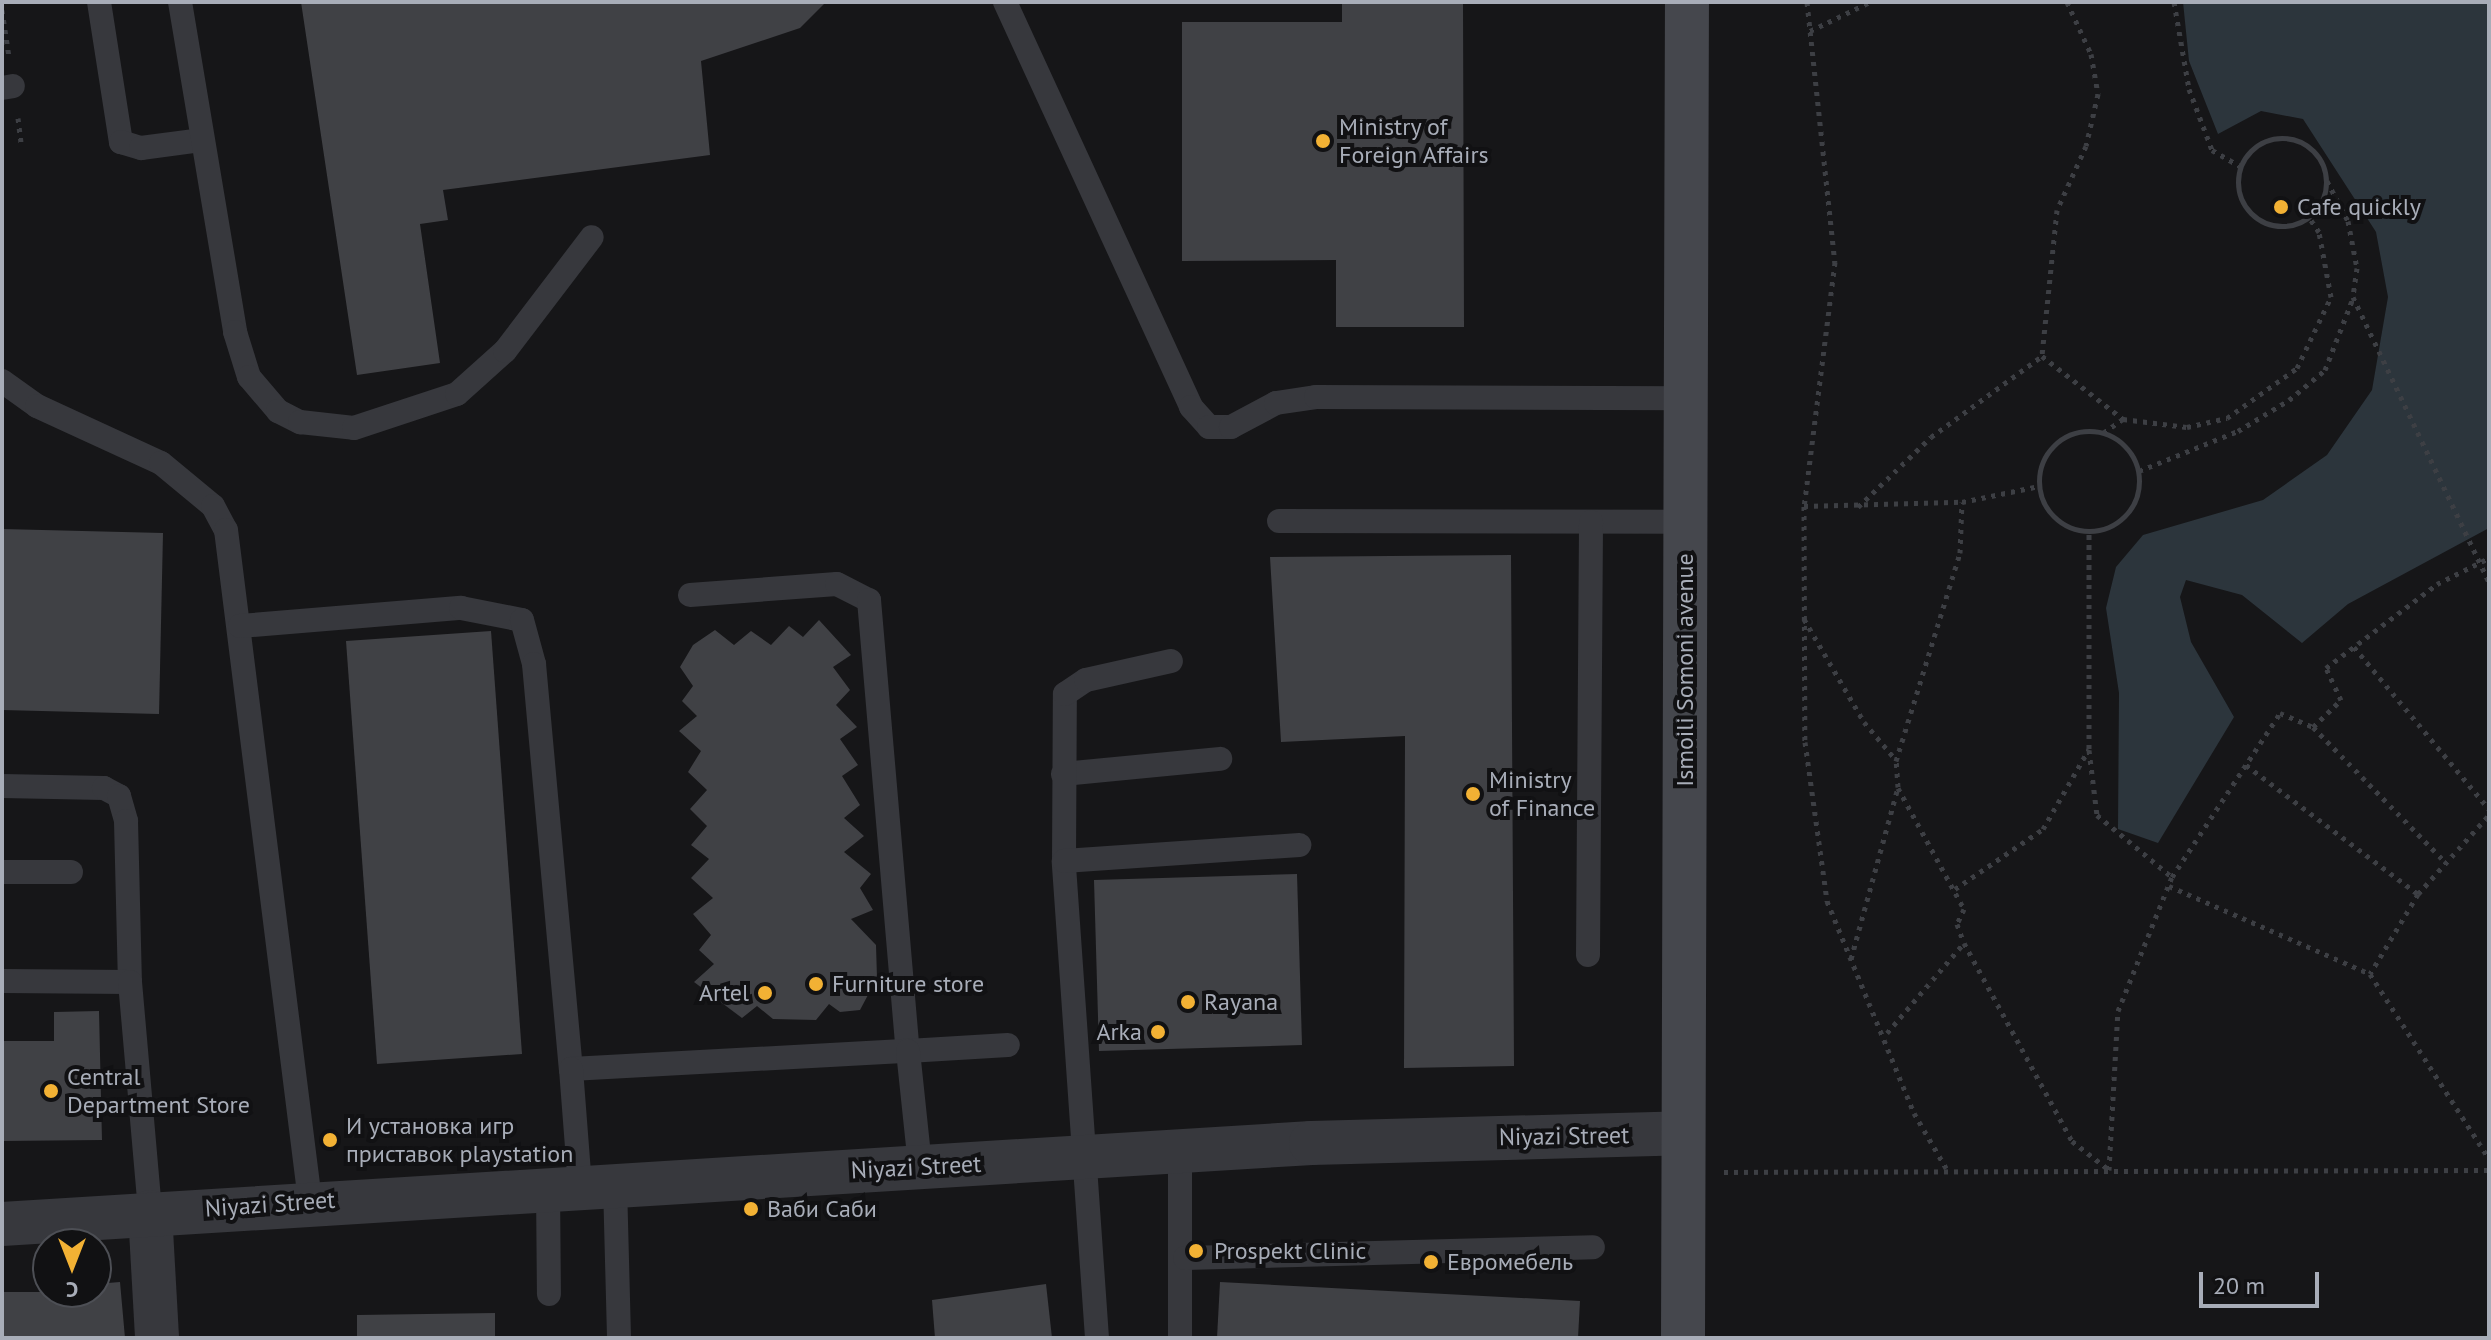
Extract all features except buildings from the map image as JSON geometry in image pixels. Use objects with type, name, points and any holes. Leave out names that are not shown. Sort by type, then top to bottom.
[{"type":"street","name":"Ismoili Somoni avenue","points":[[1683,1338],[1687,2]]},
{"type":"street","name":"Niyazi Street","points":[[2,1224],[310,1201],[1180,1151],[1683,1153]]},
{"type":"street","points":[[150,1212],[157,1338]]},
{"type":"lane","points":[[99,2],[121,142],[141,148],[202,140]]},
{"type":"lane","points":[[180,2],[242,355],[262,394],[300,422],[354,428],[457,394],[505,351],[592,237]]},
{"type":"lane","points":[[1005,2],[1191,407],[1209,427],[1231,427],[1276,403],[1316,397],[1685,398]]},
{"type":"lane","points":[[2,381],[37,406],[161,463],[213,506],[226,530],[310,1201]]},
{"type":"lane","points":[[1279,521],[1685,522]]},
{"type":"lane","points":[[1588,955],[1591,522]]},
{"type":"lane","points":[[690,595],[837,584],[869,600],[920,1166]]},
{"type":"lane","points":[[240,626],[487,608],[522,620],[534,664],[581,1186],[619,1338]]},
{"type":"lane","points":[[1097,1338],[1082,1156],[1064,861],[1062,708],[1072,686],[1171,661]]},
{"type":"lane","points":[[1063,774],[1220,759]]},
{"type":"lane","points":[[2,786],[104,788],[119,796],[126,821],[130,982],[150,1212]]},
{"type":"lane","points":[[1064,861],[1299,845]]},
{"type":"lane","points":[[2,872],[71,872]]},
{"type":"lane","points":[[2,981],[130,982]]},
{"type":"lane","points":[[571,1069],[1008,1045]]},
{"type":"lane","points":[[1180,1151],[1185,1258],[1180,1338]]},
{"type":"lane","points":[[549,1294],[581,1186]]},
{"type":"lane","points":[[1185,1258],[1593,1247]]},
{"type":"path","points":[[1807,2],[1835,262],[1804,506],[1805,742],[1827,901],[1914,1113],[1946,1168]]},
{"type":"path","points":[[1810,31],[1870,2]]},
{"type":"path","points":[[1858,507],[1931,437],[2042,356],[2057,210],[2086,146],[2098,94],[2091,54],[2067,2]]},
{"type":"path","points":[[2174,2],[2189,89],[2212,150],[2241,167]]},
{"type":"path","points":[[2139,471],[2238,431],[2289,400],[2325,370],[2353,297],[2348,221],[2316,154],[2290,139],[2261,144],[2241,167],[2240,197],[2257,218],[2283,226],[2309,217],[2327,181]]},
{"type":"path","points":[[2042,356],[2072,387],[2123,419],[2187,427],[2227,418],[2297,368],[2331,297],[2319,232],[2309,217]]},
{"type":"path","points":[[2353,297],[2489,582]]},
{"type":"path","points":[[2089,532],[2050,513],[2039,486],[2057,443],[2103,433],[2123,419]]},
{"type":"path","points":[[2089,532],[2128,514],[2139,471],[2120,441],[2103,433]]},
{"type":"path","points":[[1804,506],[1962,502],[2039,486]]},
{"type":"path","points":[[1851,959],[1898,787],[1896,761],[1937,641],[1960,553],[1962,502]]},
{"type":"path","points":[[2089,532],[2089,749],[2097,815],[2172,877]]},
{"type":"path","points":[[2313,727],[2341,700],[2326,668],[2477,559],[2489,558]]},
{"type":"path","points":[[1804,619],[1864,722],[1896,761]]},
{"type":"path","points":[[2354,647],[2489,809]]},
{"type":"path","points":[[2109,1170],[2118,1011],[2172,877],[2280,713],[2313,727],[2446,863]]},
{"type":"path","points":[[1955,889],[2043,829],[2089,749]]},
{"type":"path","points":[[2246,765],[2418,894]]},
{"type":"path","points":[[1898,787],[1955,889],[1964,943],[2072,1141],[2109,1170]]},
{"type":"path","points":[[2370,974],[2418,894],[2489,815]]},
{"type":"path","points":[[2169,886],[2370,974],[2489,1159]]},
{"type":"path","points":[[1887,1033],[1964,943]]},
{"type":"path","points":[[1683,1153],[1946,1168],[2489,1170]]},
{"type":"shaded area","points":[[2183,2],[2489,2],[2489,528],[2348,604],[2302,643],[2242,595],[2186,580],[2180,597],[2191,642],[2234,717],[2158,843],[2118,829],[2119,693],[2106,608],[2116,567],[2143,535],[2263,500],[2327,455],[2372,390],[2388,297],[2376,232],[2303,119],[2261,111],[2218,134],[2189,61]]},
{"type":"place","name":"Ministry of Foreign Affairs","points":[[1323,141]]},
{"type":"place","name":"Cafe quickly","points":[[2281,207]]},
{"type":"place","name":"Ministry of Finance","points":[[1473,794]]},
{"type":"place","name":"Furniture store","points":[[816,984]]},
{"type":"place","name":"Artel","points":[[765,993]]},
{"type":"place","name":"Rayana","points":[[1188,1002]]},
{"type":"place","name":"Arka","points":[[1158,1032]]},
{"type":"place","name":"Central Department Store","points":[[51,1091]]},
{"type":"place","name":"И установка игр приставок playstation","points":[[330,1140]]},
{"type":"place","name":"Ваби Саби","points":[[751,1209]]},
{"type":"place","name":"Prospekt Clinic","points":[[1196,1251]]},
{"type":"place","name":"Евромебель","points":[[1431,1262]]}]
